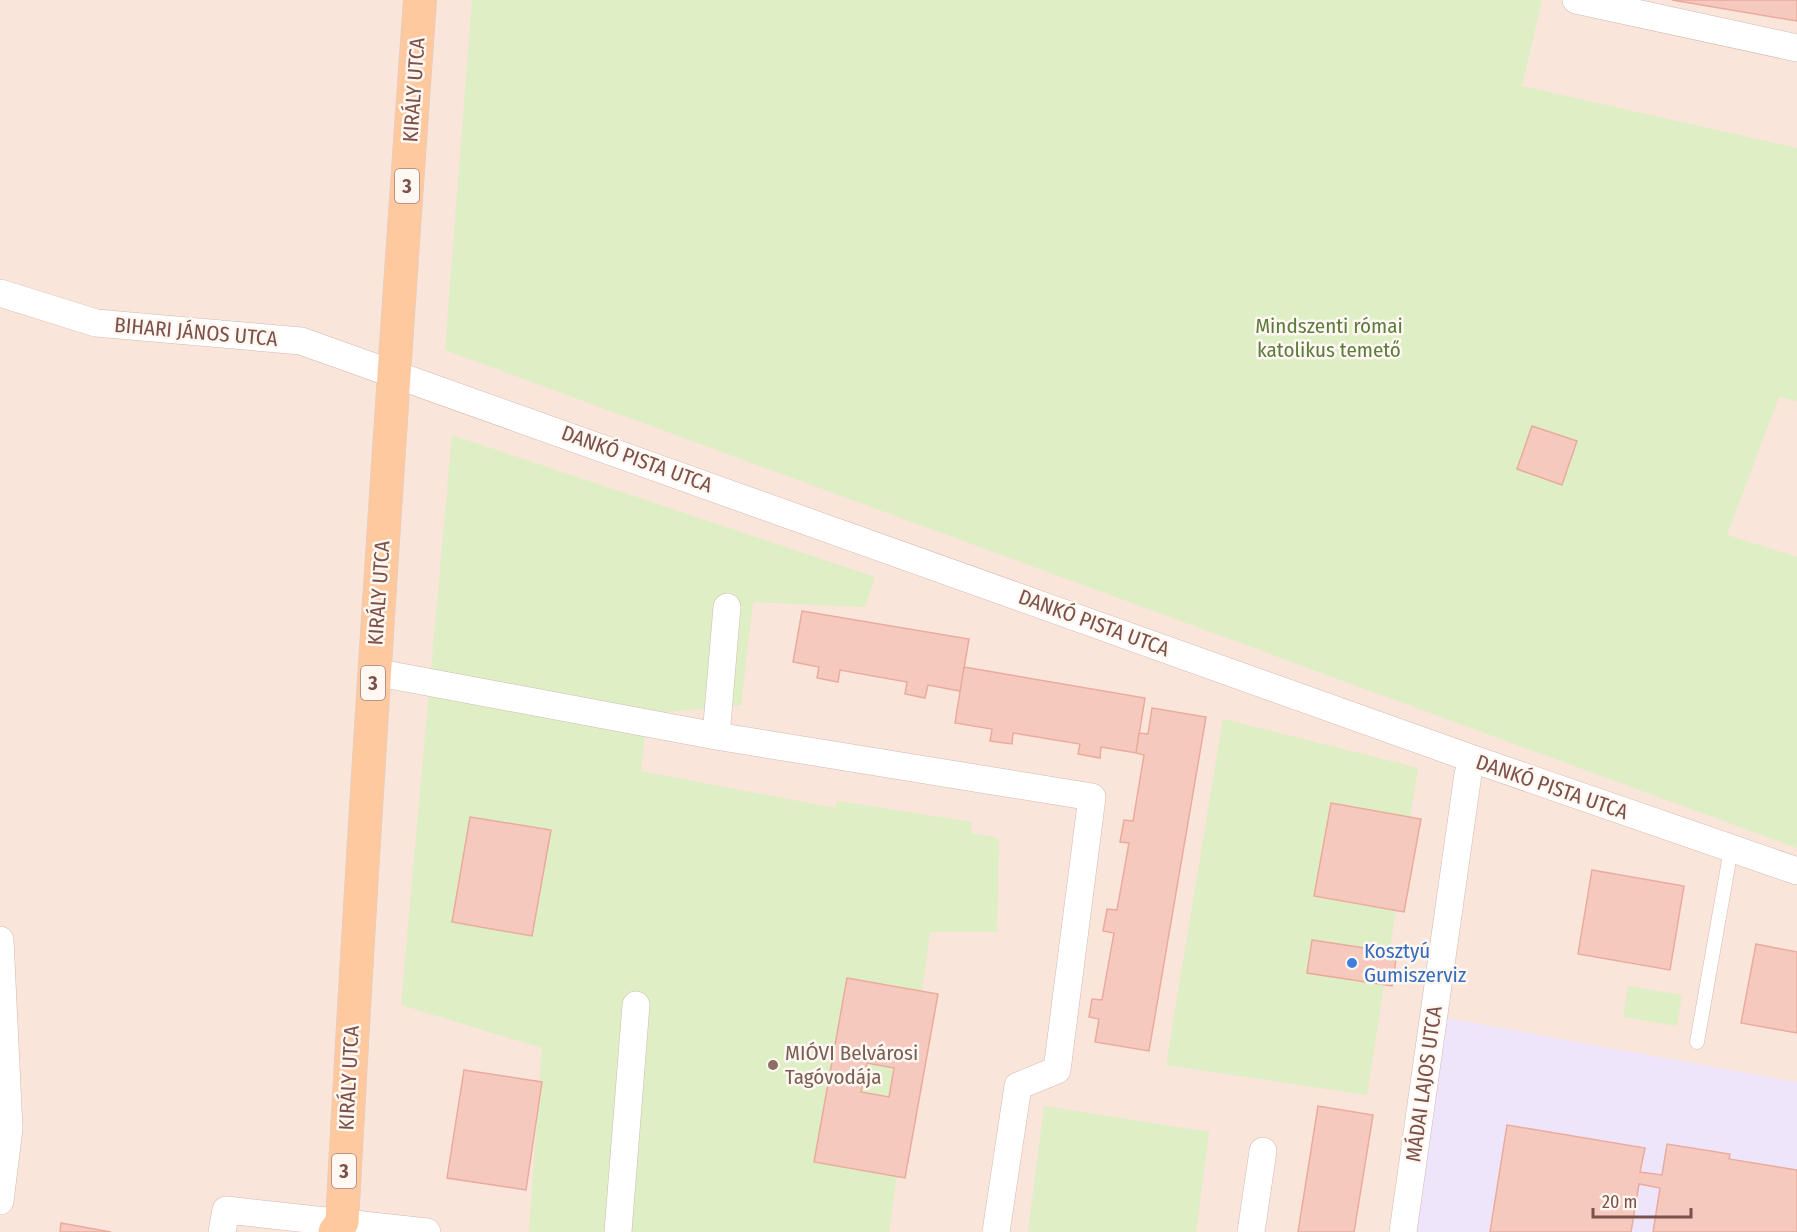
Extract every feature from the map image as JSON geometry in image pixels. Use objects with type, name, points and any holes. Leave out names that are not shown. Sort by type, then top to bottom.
[{"type":"main road","name":"KIRÁLY UTCA","points":[[341,1229],[393,371],[420,0]]},
{"type":"street","points":[[1576,0],[1797,48]]},
{"type":"street","name":"BIHARI JÁNOS UTCA","points":[[1,296],[96,323],[301,341],[393,371]]},
{"type":"street","name":"DANKÓ PISTA UTCA","points":[[393,371],[1473,759],[1797,872]]},
{"type":"street","points":[[716,736],[727,607]]},
{"type":"street","points":[[374,672],[716,736],[1092,797],[1057,1070],[1018,1086],[996,1232]]},
{"type":"street","name":"MÁDAI LAJOS UTCA","points":[[1403,1232],[1468,774],[1473,759]]},
{"type":"street","points":[[0,940],[9,1128],[0,1201]]},
{"type":"street","points":[[618,1232],[636,1005]]},
{"type":"street","points":[[1251,1232],[1263,1151]]},
{"type":"street","points":[[222,1232],[226,1210],[341,1229],[427,1232]]},
{"type":"lane","points":[[1697,1042],[1731,849]]},
{"type":"shaded area","points":[[0,0],[1797,0],[1797,1232],[0,1232]]},
{"type":"shaded area","points":[[1441,1017],[1797,1082],[1797,1232],[1416,1232]]},
{"type":"green space","name":"Mindszenti római katolikus temető","points":[[472,0],[1542,0],[1522,86],[1797,148],[1797,401],[1779,397],[1727,535],[1797,557],[1797,848],[445,350]]},
{"type":"green space","points":[[452,435],[875,577],[865,607],[753,602],[741,705],[647,714],[641,771],[835,808],[837,801],[972,822],[971,833],[999,838],[997,932],[930,932],[889,1232],[529,1232],[542,1048],[401,1005]]},
{"type":"green space","points":[[1223,719],[1418,768],[1367,1095],[1166,1065]]},
{"type":"green space","points":[[1628,986],[1682,995],[1677,1026],[1623,1017]]},
{"type":"green space","points":[[1044,1106],[1209,1132],[1196,1232],[1028,1232]]},
{"type":"building","points":[[1672,0],[1797,0],[1797,21]]},
{"type":"building","points":[[1532,426],[1577,441],[1562,485],[1517,469]]},
{"type":"building","points":[[802,611],[969,639],[960,691],[928,685],[925,698],[905,694],[907,682],[840,670],[838,682],[817,678],[819,667],[793,662]]},
{"type":"building","points":[[964,667],[1145,698],[1136,753],[1101,747],[1100,758],[1078,754],[1080,744],[1013,733],[1012,744],[990,741],[992,729],[955,723]]},
{"type":"building","points":[[1152,708],[1206,717],[1149,1051],[1095,1042],[1099,1019],[1089,1017],[1092,999],[1102,1000],[1114,933],[1103,931],[1107,909],[1117,910],[1129,843],[1120,842],[1124,820],[1133,821],[1144,755],[1136,753],[1139,733],[1148,734]]},
{"type":"building","points":[[1331,803],[1421,819],[1404,912],[1314,896]]},
{"type":"building","points":[[470,817],[551,830],[532,936],[452,922]]},
{"type":"building","points":[[1592,870],[1684,886],[1670,970],[1578,954]]},
{"type":"building","name":"Kosztyú Gumiszerviz","points":[[1312,940],[1397,953],[1392,986],[1307,973]]},
{"type":"building","points":[[1756,944],[1797,952],[1797,1033],[1741,1023]]},
{"type":"building","points":[[847,978],[938,994],[905,1178],[814,1162]],"holes":[[[867,1063],[894,1068],[889,1097],[861,1092]]]},
{"type":"building","points":[[464,1070],[542,1082],[526,1190],[447,1178]]},
{"type":"building","points":[[1318,1106],[1373,1115],[1354,1232],[1298,1232]]},
{"type":"building","points":[[1507,1125],[1645,1148],[1640,1172],[1662,1175],[1667,1144],[1730,1154],[1729,1159],[1797,1170],[1797,1232],[1653,1232],[1660,1188],[1639,1184],[1631,1232],[1490,1232]]},
{"type":"building","points":[[61,1223],[111,1232],[60,1232]]},
{"type":"place","name":"Kosztyú Gumiszerviz","points":[[1352,963]]},
{"type":"place","name":"MIÓVI Belvárosi Tagóvodája","points":[[773,1065]]}]
